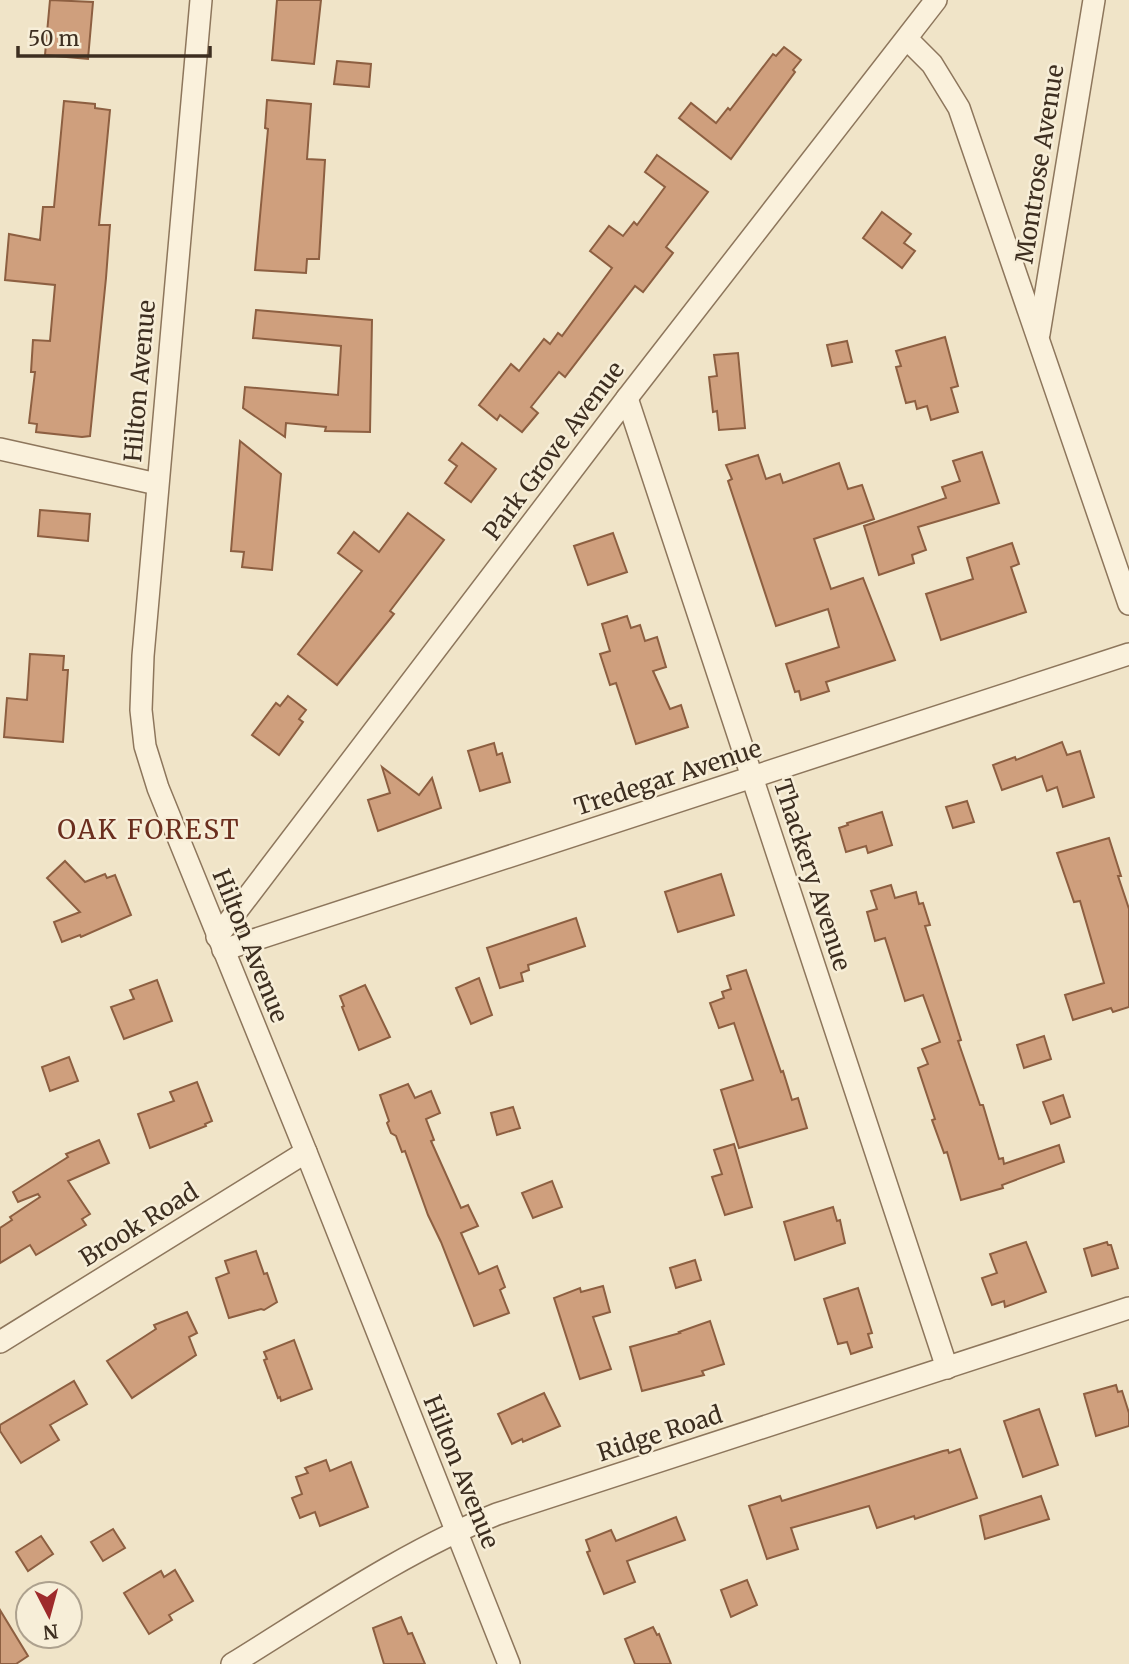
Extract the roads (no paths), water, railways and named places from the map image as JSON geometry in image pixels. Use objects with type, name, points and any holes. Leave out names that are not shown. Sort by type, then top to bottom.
[{"type":"street","name":"Hilton Avenue","points":[[201,0],[143,656],[141,710],[145,746],[158,788],[509,1664]]},
{"type":"street","name":"Park Grove Avenue","points":[[220,943],[627,398],[936,0]]},
{"type":"street","name":"Montrose Avenue","points":[[1038,336],[1094,0]]},
{"type":"street","name":"Montrose Avenue","points":[[907,38],[932,64],[959,108],[1129,604]]},
{"type":"street","name":"Thackery Avenue","points":[[627,398],[947,1367]]},
{"type":"street","points":[[0,449],[157,484]]},
{"type":"street","name":"Tredegar Avenue","points":[[220,943],[752,778],[1129,654]]},
{"type":"street","name":"Brook Road","points":[[0,1342],[306,1152]]},
{"type":"street","name":"Ridge Road","points":[[232,1664],[401,1561],[456,1531],[498,1514],[1129,1308]]},
{"type":"district","name":"OAK FOREST","points":[[149,830]]}]
